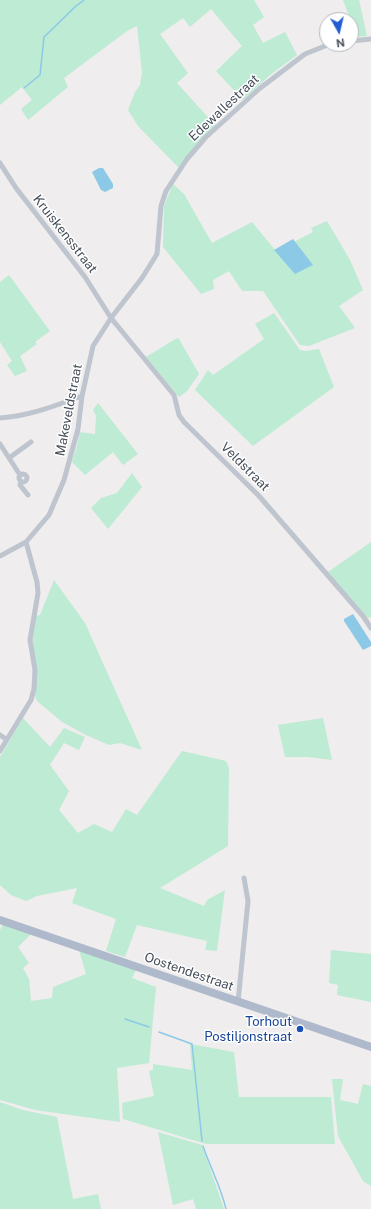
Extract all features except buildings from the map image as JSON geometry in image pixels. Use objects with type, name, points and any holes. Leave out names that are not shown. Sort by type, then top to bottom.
[{"type":"main road","name":"Oostendestraat","points":[[0,920],[371,1047]]},
{"type":"street","points":[[359,40],[371,39]]},
{"type":"street","name":"Edewallestraat","points":[[111,318],[142,278],[158,254],[161,206],[166,191],[187,159],[206,137],[276,74],[305,54],[319,48]]},
{"type":"street","name":"Kruiskensstraat","points":[[0,163],[16,188],[85,277],[111,318]]},
{"type":"street","name":"Makeveldstraat","points":[[26,542],[49,515],[64,480],[78,429],[82,396],[93,346],[111,318]]},
{"type":"street","name":"Veldstraat","points":[[111,318],[174,395],[179,415],[184,422],[258,496],[363,616],[371,628]]},
{"type":"street","points":[[0,418],[38,412],[82,396]]},
{"type":"street","points":[[9,458],[31,442]]},
{"type":"street","points":[[0,444],[20,474],[24,474],[27,477],[26,481],[21,482],[20,485],[28,495]]},
{"type":"street","points":[[0,556],[26,542],[38,593],[30,640],[35,670],[32,700],[6,739],[0,751]]},
{"type":"street","points":[[0,735],[6,739]]},
{"type":"street","points":[[238,1002],[248,901],[244,878]]},
{"type":"green space","points":[[0,0],[254,0],[264,17],[253,25],[263,43],[285,32],[297,55],[270,75],[243,100],[216,71],[242,46],[211,9],[190,27],[183,18],[160,34],[188,73],[177,83],[216,126],[179,168],[138,126],[128,110],[135,92],[140,85],[142,73],[137,26],[127,31],[64,78],[68,87],[28,120],[21,109],[32,100],[22,87],[0,105]]},
{"type":"green space","points":[[343,0],[359,0],[367,36],[359,37],[359,12],[348,12]]},
{"type":"green space","points":[[173,184],[184,194],[212,243],[252,222],[276,251],[313,232],[311,228],[327,221],[350,260],[363,290],[339,306],[355,328],[309,346],[300,345],[263,291],[242,291],[229,271],[213,280],[214,289],[201,294],[163,247],[164,206]]},
{"type":"green space","points":[[9,275],[50,331],[35,342],[37,344],[20,356],[27,371],[15,376],[7,365],[12,361],[0,342],[0,282]]},
{"type":"green space","points":[[274,313],[300,350],[306,351],[319,349],[334,387],[253,446],[195,390],[208,370],[213,375],[264,339],[255,324]]},
{"type":"green space","points":[[177,338],[199,374],[187,391],[179,397],[146,357]]},
{"type":"green space","points":[[98,403],[138,454],[123,465],[113,452],[85,475],[72,462],[78,442],[79,432],[95,434],[96,416],[93,410]]},
{"type":"green space","points":[[132,473],[142,487],[108,529],[91,508],[101,498],[117,493]]},
{"type":"green space","points":[[371,542],[371,617],[368,618],[328,572]]},
{"type":"green space","points":[[54,580],[85,623],[142,750],[120,743],[109,745],[86,735],[62,722],[37,701],[35,696],[37,671],[32,646],[36,616],[40,615]]},
{"type":"green space","points":[[23,718],[50,747],[64,728],[85,737],[79,750],[64,743],[50,765],[69,791],[59,810],[78,833],[94,824],[112,832],[126,809],[137,815],[182,751],[226,761],[229,768],[228,846],[160,888],[204,906],[207,900],[225,890],[217,951],[205,950],[207,941],[137,925],[125,957],[106,951],[116,919],[72,903],[77,888],[37,896],[26,901],[11,895],[0,885],[0,757]]},
{"type":"green space","points":[[323,718],[332,760],[308,757],[285,757],[278,725]]},
{"type":"green space","points":[[3,924],[31,934],[18,947],[29,963],[23,968],[29,979],[31,1001],[52,998],[53,987],[86,974],[79,950],[136,970],[132,978],[156,987],[149,1063],[117,1068],[120,1122],[35,1110],[0,1100],[0,930]]},
{"type":"green space","points":[[331,950],[371,954],[371,1002],[337,995],[338,985],[329,983]]},
{"type":"green space","points":[[190,1044],[234,1052],[239,1097],[331,1097],[335,1144],[206,1144],[123,1119],[122,1103],[154,1096],[149,1071],[153,1070],[153,1064],[192,1070]]},
{"type":"green space","points":[[332,1079],[343,1079],[340,1100],[358,1104],[363,1084],[371,1086],[371,1186],[363,1181],[338,1136]]},
{"type":"green space","points":[[0,1102],[23,1110],[57,1117],[73,1199],[98,1194],[101,1209],[0,1209]]},
{"type":"green space","points":[[158,1132],[202,1145],[224,1209],[196,1209],[193,1199],[173,1205]]},
{"type":"water","points":[[99,168],[103,168],[113,184],[113,188],[105,192],[101,190],[92,172]]},
{"type":"water","points":[[293,239],[313,265],[295,274],[274,250]]},
{"type":"water","points":[[353,614],[371,642],[371,646],[363,650],[344,621],[344,619]]},
{"type":"waterway","points":[[24,88],[40,75],[44,37],[84,0]]},
{"type":"waterway","points":[[125,1019],[149,1027]]},
{"type":"waterway","points":[[159,1032],[192,1044],[202,1141]]},
{"type":"waterway","points":[[203,1146],[226,1209]]},
{"type":"place","name":"Torhout Postiljonstraat","points":[[300,1029]]}]
